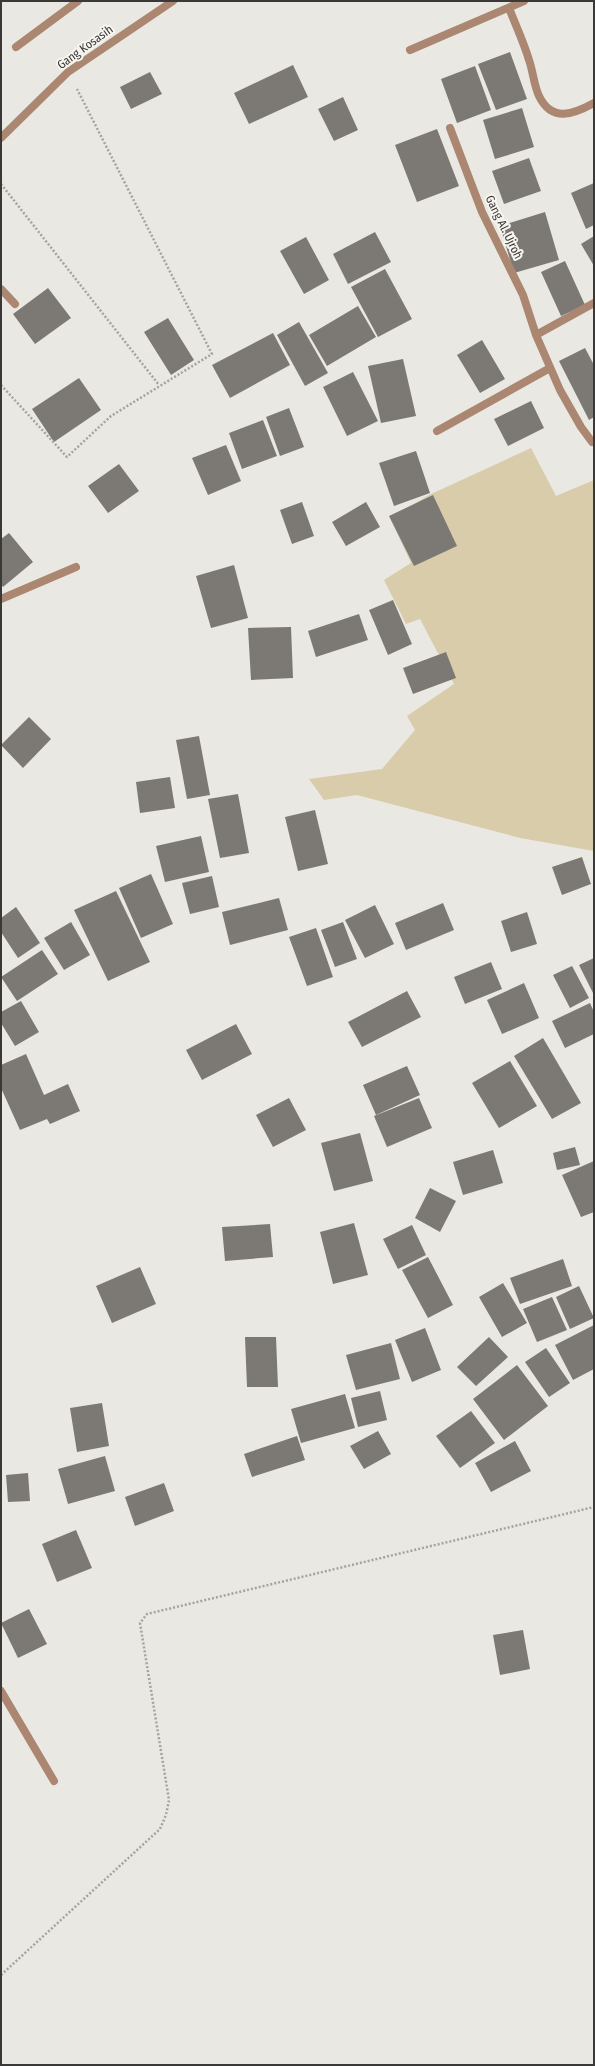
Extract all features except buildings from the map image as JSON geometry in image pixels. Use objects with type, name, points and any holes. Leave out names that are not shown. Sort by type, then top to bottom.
[{"type":"street","points":[[16,48],[78,1]]},
{"type":"street","points":[[410,50],[524,1]]},
{"type":"street","name":"Gang Kosasih","points":[[1,138],[68,72],[170,2]]},
{"type":"street","points":[[509,8],[526,51],[538,96],[546,107],[556,113],[568,115],[578,112],[594,103]]},
{"type":"street","name":"Gang Al. Ujroh","points":[[450,128],[482,212],[523,295],[536,335],[550,368],[560,390],[581,427],[592,442]]},
{"type":"street","points":[[1,289],[15,304]]},
{"type":"street","points":[[536,335],[594,303]]},
{"type":"street","points":[[437,431],[550,368]]},
{"type":"street","points":[[1,598],[76,566]]},
{"type":"street","points":[[1,1691],[54,1781]]},
{"type":"path","points":[[1,385],[67,457],[111,416],[125,409],[159,386],[212,354],[68,72]]},
{"type":"path","points":[[1,184],[159,386]]},
{"type":"path","points":[[1,1975],[160,1829],[166,1815],[169,1800],[140,1623],[147,1614],[594,1507]]},
{"type":"shaded area","points":[[531,448],[556,496],[594,480],[594,851],[520,838],[357,795],[324,800],[309,779],[382,769],[415,730],[407,716],[454,684],[420,619],[406,624],[384,580],[411,563],[390,518],[429,495]]}]
